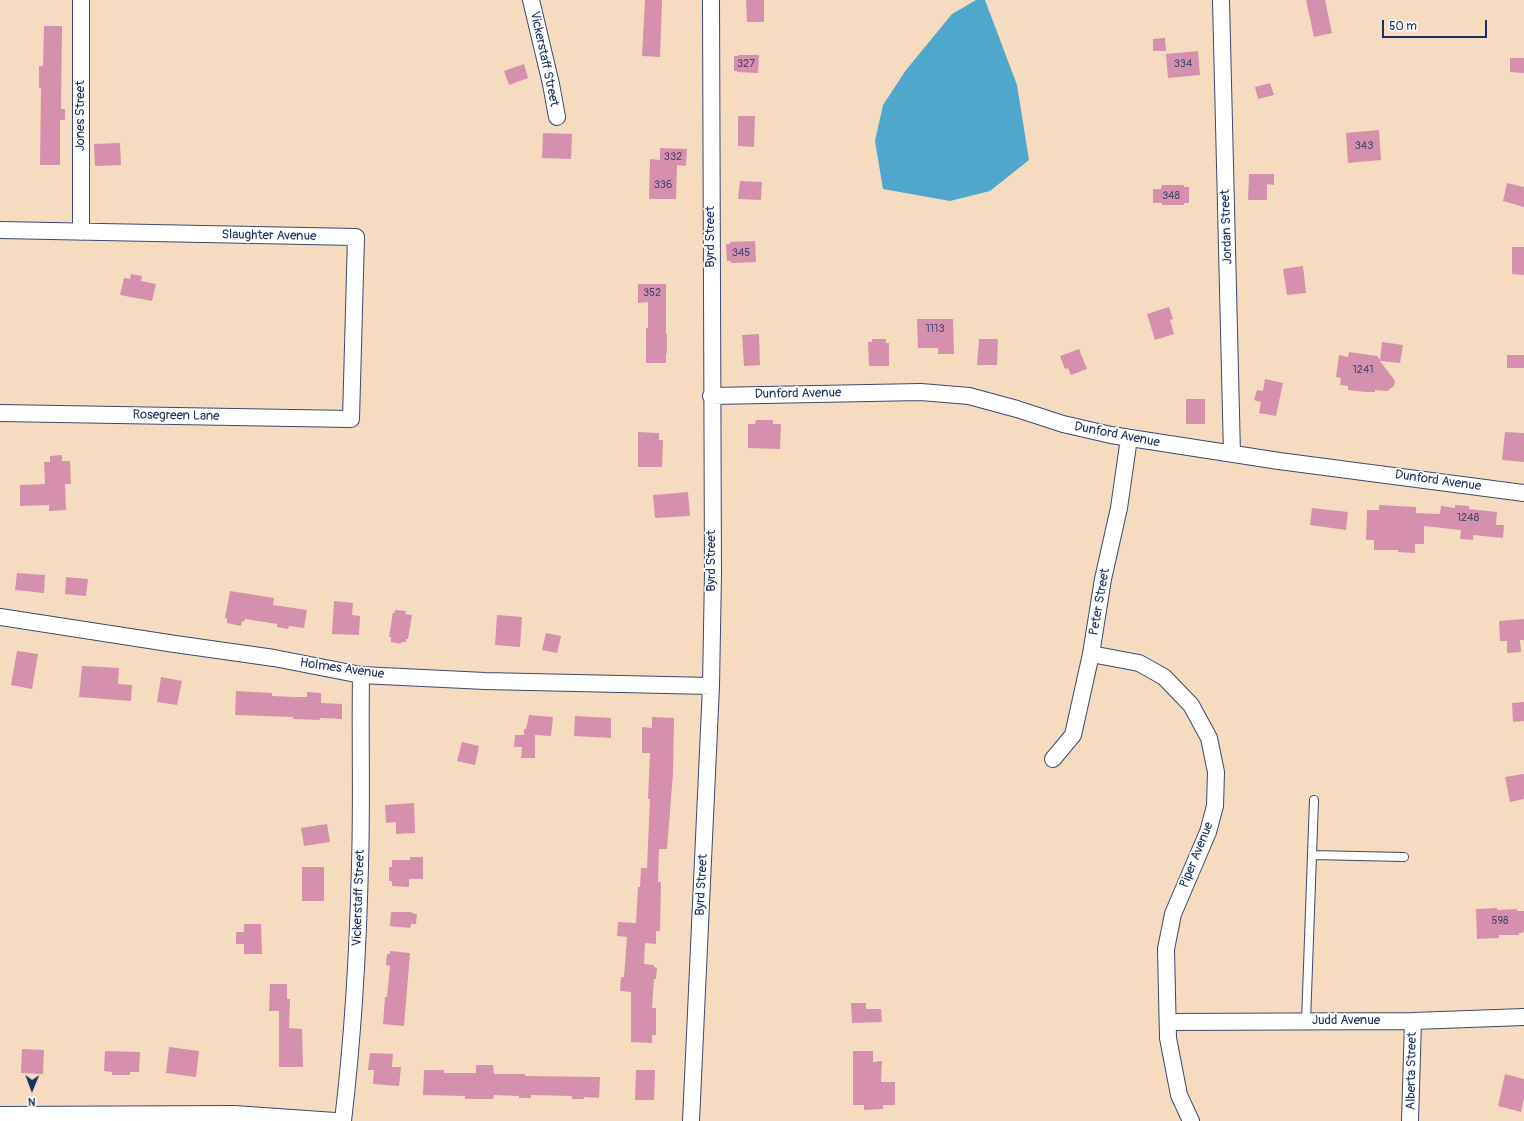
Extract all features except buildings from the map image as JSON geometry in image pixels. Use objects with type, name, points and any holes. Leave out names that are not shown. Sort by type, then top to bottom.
[{"type":"street","name":"Jones Street","points":[[81,0],[81,232]]},
{"type":"street","name":"Vickerstaff Street","points":[[531,0],[551,84],[557,118]]},
{"type":"street","name":"Byrd Street","points":[[691,1121],[711,686],[713,574],[711,396],[711,0]]},
{"type":"street","name":"Jordan Street","points":[[1221,0],[1232,454]]},
{"type":"street","name":"Slaughter Avenue","points":[[0,230],[356,238],[351,419]]},
{"type":"street","name":"Dunford Avenue","points":[[711,396],[921,392],[970,396],[1064,424],[1129,438],[1232,454],[1524,493]]},
{"type":"street","name":"Rosegreen Lane","points":[[0,413],[351,419]]},
{"type":"street","name":"Peter Street","points":[[1053,759],[1073,735],[1091,654],[1103,579],[1119,508],[1129,438]]},
{"type":"street","name":"Holmes Avenue","points":[[0,617],[274,658],[361,675],[485,681],[711,686]]},
{"type":"street","name":"Piper Avenue","points":[[1091,654],[1139,663],[1164,677],[1191,705],[1209,738],[1216,772],[1215,806],[1208,832],[1174,914],[1166,949],[1168,1038],[1179,1095],[1191,1121]]},
{"type":"street","name":"Vickerstaff Street","points":[[343,1121],[350,1061],[357,963],[360,864],[361,675]]},
{"type":"street","name":"Judd Avenue","points":[[1168,1022],[1413,1021],[1524,1017]]},
{"type":"street","name":"Alberta Street","points":[[1410,1121],[1413,1021]]},
{"type":"street","points":[[0,1115],[234,1114],[292,1120],[335,1121]]},
{"type":"lane","points":[[1306,1022],[1314,800]]},
{"type":"lane","points":[[1312,854],[1404,857]]},
{"type":"water","points":[[976,0],[985,0],[1017,85],[1029,160],[990,191],[950,201],[883,189],[875,141],[883,105],[906,70],[952,14]]}]
